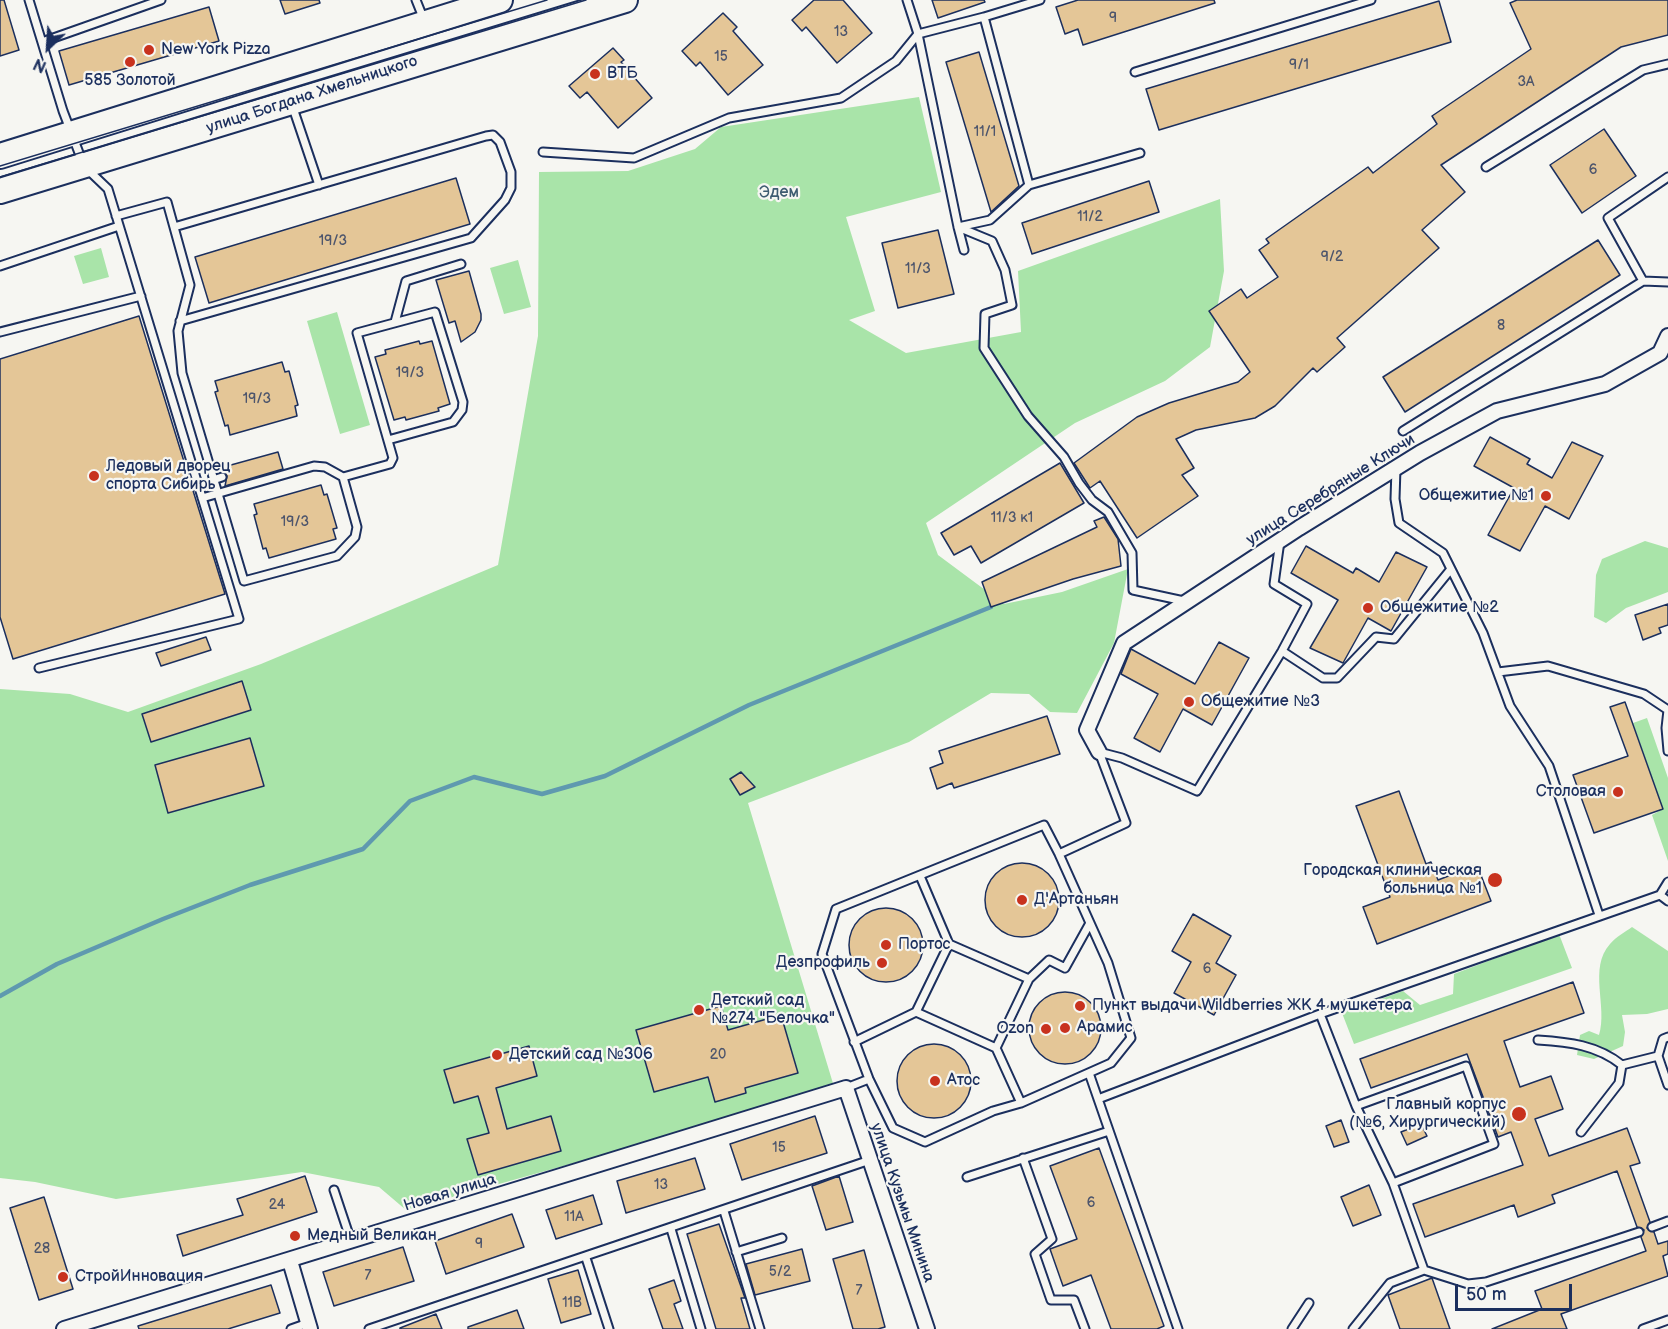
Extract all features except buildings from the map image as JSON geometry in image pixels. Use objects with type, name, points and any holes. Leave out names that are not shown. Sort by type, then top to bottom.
[{"type":"highway","name":"улица Богдана Хмельницкого","points":[[0,156],[500,0]]},
{"type":"highway","name":"улица Богдана Хмельницкого","points":[[0,191],[625,0]]},
{"type":"street","name":"улица Серебряные Ключи","points":[[1099,752],[1087,730],[1124,643],[1396,467],[1497,411],[1605,384],[1660,353],[1668,336]]},
{"type":"street","name":"улица Кузьмы Минина","points":[[846,1088],[927,1329]]},
{"type":"street","name":"Новая улица","points":[[64,1329],[846,1088]]},
{"type":"street","points":[[290,1261],[309,1326]]},
{"type":"lane","points":[[29,0],[84,166],[108,189],[239,619],[39,669]]},
{"type":"lane","points":[[42,42],[161,0]]},
{"type":"lane","points":[[416,0],[425,22]]},
{"type":"lane","points":[[908,0],[918,34],[964,250]]},
{"type":"lane","points":[[543,152],[634,158],[729,118],[841,98],[896,61],[918,34],[1040,0]]},
{"type":"lane","points":[[1135,72],[1348,3],[1371,0]]},
{"type":"lane","points":[[984,17],[1029,184]]},
{"type":"lane","points":[[1486,167],[1643,70],[1668,64]]},
{"type":"lane","points":[[291,103],[319,185]]},
{"type":"lane","points":[[174,227],[493,135],[500,141],[511,172],[511,188],[505,201],[471,238],[180,321]]},
{"type":"lane","points":[[958,227],[990,220],[1029,184],[1140,153]]},
{"type":"lane","points":[[1644,281],[1608,218],[1668,177]]},
{"type":"lane","points":[[116,216],[166,202],[190,285],[180,321],[178,354],[241,577],[248,581],[337,556],[355,537],[357,527],[343,477]]},
{"type":"lane","points":[[0,266],[119,226]]},
{"type":"lane","points":[[958,227],[992,241],[1005,270],[1012,305],[985,314],[984,348],[1028,416],[1064,457],[1092,500],[1108,512],[1131,553],[1133,590],[1189,602]]},
{"type":"lane","points":[[395,322],[406,281],[452,271],[461,264]]},
{"type":"lane","points":[[1403,431],[1644,281],[1668,282]]},
{"type":"lane","points":[[0,332],[141,296]]},
{"type":"lane","points":[[202,498],[314,466],[325,468],[343,477],[390,464],[393,458],[357,333],[432,311],[437,314],[463,407],[453,422],[388,440]]},
{"type":"lane","points":[[1396,467],[1395,499],[1399,523],[1443,553],[1483,633],[1510,706],[1549,766],[1599,915]]},
{"type":"lane","points":[[213,480],[222,477]]},
{"type":"lane","points":[[1099,752],[1122,758],[1197,791],[1282,651],[1307,604],[1275,585],[1280,541]]},
{"type":"lane","points":[[1282,651],[1323,678],[1337,678],[1376,638],[1394,639],[1451,569]]},
{"type":"lane","points":[[1498,672],[1548,666],[1644,694],[1668,710],[1666,728],[1668,751]]},
{"type":"lane","points":[[1059,854],[1126,823],[1099,752]]},
{"type":"lane","points":[[1044,825],[1059,854],[1108,963],[1131,1038],[1112,1063],[1021,1103],[993,1111],[925,1142],[893,1128],[868,1079],[822,954],[836,909],[1044,825]]},
{"type":"lane","points":[[920,876],[949,944],[1029,979]]},
{"type":"lane","points":[[1098,1099],[1320,1014],[1660,895],[1668,882]]},
{"type":"lane","points":[[1660,895],[1668,901]]},
{"type":"lane","points":[[996,1048],[1029,979],[1049,960],[1065,969],[1090,923]]},
{"type":"lane","points":[[854,1042],[916,1012],[949,944]]},
{"type":"lane","points":[[916,1012],[996,1048],[1021,1103]]},
{"type":"lane","points":[[1320,1014],[1356,1106],[1393,1183],[1424,1270]]},
{"type":"lane","points":[[1668,1037],[1663,1039],[1658,1056],[1668,1085]]},
{"type":"lane","points":[[1538,1040],[1571,1042],[1593,1048],[1608,1054],[1622,1065]]},
{"type":"lane","points":[[1622,1065],[1658,1056]]},
{"type":"lane","points":[[1581,1132],[1619,1083],[1622,1065]]},
{"type":"lane","points":[[1356,1106],[1466,1066],[1494,1144],[1393,1183]]},
{"type":"lane","points":[[1089,1073],[1178,1329]]},
{"type":"lane","points":[[846,1088],[868,1079]]},
{"type":"lane","points":[[967,1177],[1109,1131]]},
{"type":"lane","points":[[1023,1158],[1052,1239],[1035,1254],[1051,1300],[1074,1300],[1085,1329]]},
{"type":"lane","points":[[369,1329],[391,1326],[870,1160]]},
{"type":"lane","points":[[334,1190],[351,1241]]},
{"type":"lane","points":[[723,1211],[760,1329]]},
{"type":"lane","points":[[1652,1227],[1668,1221]]},
{"type":"lane","points":[[671,1229],[701,1329]]},
{"type":"lane","points":[[1353,1329],[1390,1283],[1424,1270],[1468,1284],[1486,1282],[1639,1232]]},
{"type":"lane","points":[[736,1252],[782,1238]]},
{"type":"lane","points":[[586,1258],[609,1329]]},
{"type":"lane","points":[[1292,1329],[1309,1303]]},
{"type":"lane","points":[[1643,1329],[1668,1320]]},
{"type":"lane","points":[[291,1329],[309,1326]]},
{"type":"green space","name":"Эдем","points":[[919,97],[941,192],[846,217],[875,311],[849,320],[906,353],[1021,332],[1018,271],[1220,199],[1224,271],[1210,347],[1165,381],[1075,423],[926,523],[938,555],[1004,604],[1062,592],[1128,569],[1114,643],[1077,713],[1050,712],[1029,694],[991,693],[909,742],[748,803],[835,1090],[406,1210],[379,1187],[302,1172],[116,1199],[35,1182],[0,1178],[0,689],[70,694],[128,712],[261,664],[498,565],[538,336],[539,172],[628,171],[695,149],[721,127]]},
{"type":"green space","points":[[101,248],[109,277],[83,284],[74,256]]},
{"type":"green space","points":[[518,260],[531,307],[504,314],[490,268]]},
{"type":"green space","points":[[337,312],[370,425],[340,434],[307,321]]},
{"type":"green space","points":[[1645,541],[1668,548],[1668,592],[1626,608],[1606,623],[1594,617],[1596,575],[1602,559]]},
{"type":"green space","points":[[1647,718],[1668,778],[1668,861],[1652,815],[1663,809],[1633,723]]},
{"type":"green space","points":[[1632,927],[1668,951],[1668,1009],[1647,1014],[1622,1015],[1625,1032],[1623,1046],[1594,1059],[1577,1055],[1580,1035],[1589,1031],[1599,1035],[1601,1012],[1599,976],[1604,954],[1612,941]]},
{"type":"green space","points":[[1559,934],[1572,968],[1354,1044],[1342,1013],[1403,991],[1420,1005],[1453,994],[1454,974]]},
{"type":"waterway","points":[[0,996],[57,964],[163,919],[250,885],[363,849],[410,801],[474,777],[542,794],[605,776],[749,705],[991,607]]},
{"type":"tram line","points":[[0,166],[547,0]]},
{"type":"tram line","points":[[0,177],[586,0]]},
{"type":"place","name":"New York Pizza","points":[[149,50]]},
{"type":"place","name":"585 Золотой","points":[[130,62]]},
{"type":"place","name":"ВТБ","points":[[595,74]]},
{"type":"place","name":"Ледовый дворец спорта Сибирь","points":[[94,476]]},
{"type":"place","name":"Общежитие №1","points":[[1546,496]]},
{"type":"place","name":"Общежитие №2","points":[[1368,608]]},
{"type":"place","name":"Общежитие №3","points":[[1189,702]]},
{"type":"place","name":"Столовая","points":[[1618,792]]},
{"type":"place","name":"Городская клиническая больница №1","points":[[1495,880]]},
{"type":"place","name":"Д'Артаньян","points":[[1022,900]]},
{"type":"place","name":"Портос","points":[[886,945]]},
{"type":"place","name":"Дезпрофиль","points":[[882,963]]},
{"type":"place","name":"Пункт выдачи Wildberries ЖК 4 мушкетера","points":[[1080,1006]]},
{"type":"place","name":"Детский сад №274 \"Белочка\"","points":[[699,1010]]},
{"type":"place","name":"Арамис","points":[[1065,1028]]},
{"type":"place","name":"Ozon","points":[[1046,1029]]},
{"type":"place","name":"Детский сад №306","points":[[497,1055]]},
{"type":"place","name":"Атос","points":[[935,1081]]},
{"type":"place","name":"Главный корпус (№6, Хирургический)","points":[[1519,1114]]},
{"type":"place","name":"Медный Великан","points":[[295,1236]]},
{"type":"place","name":"СтройИнновация","points":[[63,1277]]}]
